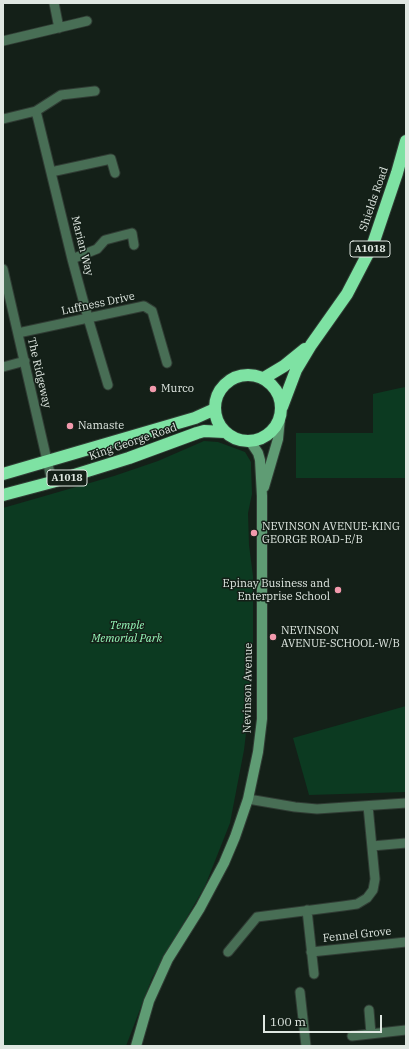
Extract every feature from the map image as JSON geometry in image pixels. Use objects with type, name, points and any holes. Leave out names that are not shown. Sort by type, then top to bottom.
[{"type":"highway","name":"Shields Road","points":[[281,412],[296,370],[311,344],[347,294],[373,244],[406,141]]},
{"type":"highway","name":"Shields Road","points":[[264,378],[284,366],[311,344]]},
{"type":"highway","points":[[225,432],[220,425],[215,409],[216,398],[222,388],[230,380],[241,375],[252,375],[264,378],[271,383],[280,398],[281,412]]},
{"type":"highway","name":"King George Road","points":[[3,474],[195,418],[215,409]]},
{"type":"highway","name":"A1018","points":[[225,432],[232,437],[241,440],[250,441],[260,439],[269,434],[276,427],[281,412]]},
{"type":"highway","name":"King George Road","points":[[3,494],[52,482],[130,458],[196,433],[204,431],[225,432]]},
{"type":"street","points":[[54,3],[59,28]]},
{"type":"street","points":[[3,41],[87,21]]},
{"type":"street","points":[[3,119],[36,111],[61,96],[95,92]]},
{"type":"street","name":"Marian Way","points":[[36,111],[72,259],[108,385]]},
{"type":"street","points":[[51,172],[111,159],[115,173]]},
{"type":"street","points":[[72,259],[97,249],[105,240],[132,233],[134,245]]},
{"type":"street","name":"The Ridgeway","points":[[3,269],[6,296],[25,361],[52,482]]},
{"type":"street","name":"Luffness Drive","points":[[18,333],[144,306],[152,311],[167,363]]},
{"type":"street","points":[[3,367],[25,361]]},
{"type":"street","name":"Nevinson Avenue","points":[[262,496],[278,439],[281,412]]},
{"type":"street","name":"Nevinson Avenue","points":[[136,1046],[152,994],[168,959],[200,908],[224,863],[235,837],[248,799],[258,752],[262,719],[262,496],[260,460],[258,453],[250,441]]},
{"type":"street","points":[[248,799],[317,809],[406,803]]},
{"type":"street","points":[[228,952],[257,917],[357,904],[367,898],[373,890],[375,879],[368,806]]},
{"type":"street","points":[[372,846],[406,843]]},
{"type":"street","name":"Fennel Grove","points":[[307,910],[314,974]]},
{"type":"street","name":"Fennel Grove","points":[[311,952],[406,942]]},
{"type":"street","points":[[300,992],[306,1046]]},
{"type":"street","points":[[370,1010],[371,1034]]},
{"type":"street","points":[[352,1036],[406,1030]]},
{"type":"green space","points":[[406,387],[406,478],[296,478],[296,433],[373,433],[373,394]]},
{"type":"green space","name":"Temple Memorial Park","points":[[204,441],[218,442],[245,452],[251,462],[252,494],[248,513],[249,545],[253,576],[253,649],[250,699],[244,750],[230,823],[205,886],[152,978],[126,1046],[3,1046],[3,508],[114,476],[158,461]]},
{"type":"green space","points":[[406,706],[406,792],[309,795],[293,738]]},
{"type":"place","name":"Murco","points":[[153,389]]},
{"type":"place","name":"Namaste","points":[[70,426]]},
{"type":"place","name":"NEVINSON AVENUE-KING GEORGE ROAD-E/B","points":[[254,533]]},
{"type":"place","name":"Epinay Business and Enterprise School","points":[[338,590]]},
{"type":"place","name":"NEVINSON AVENUE-SCHOOL-W/B","points":[[273,637]]}]
